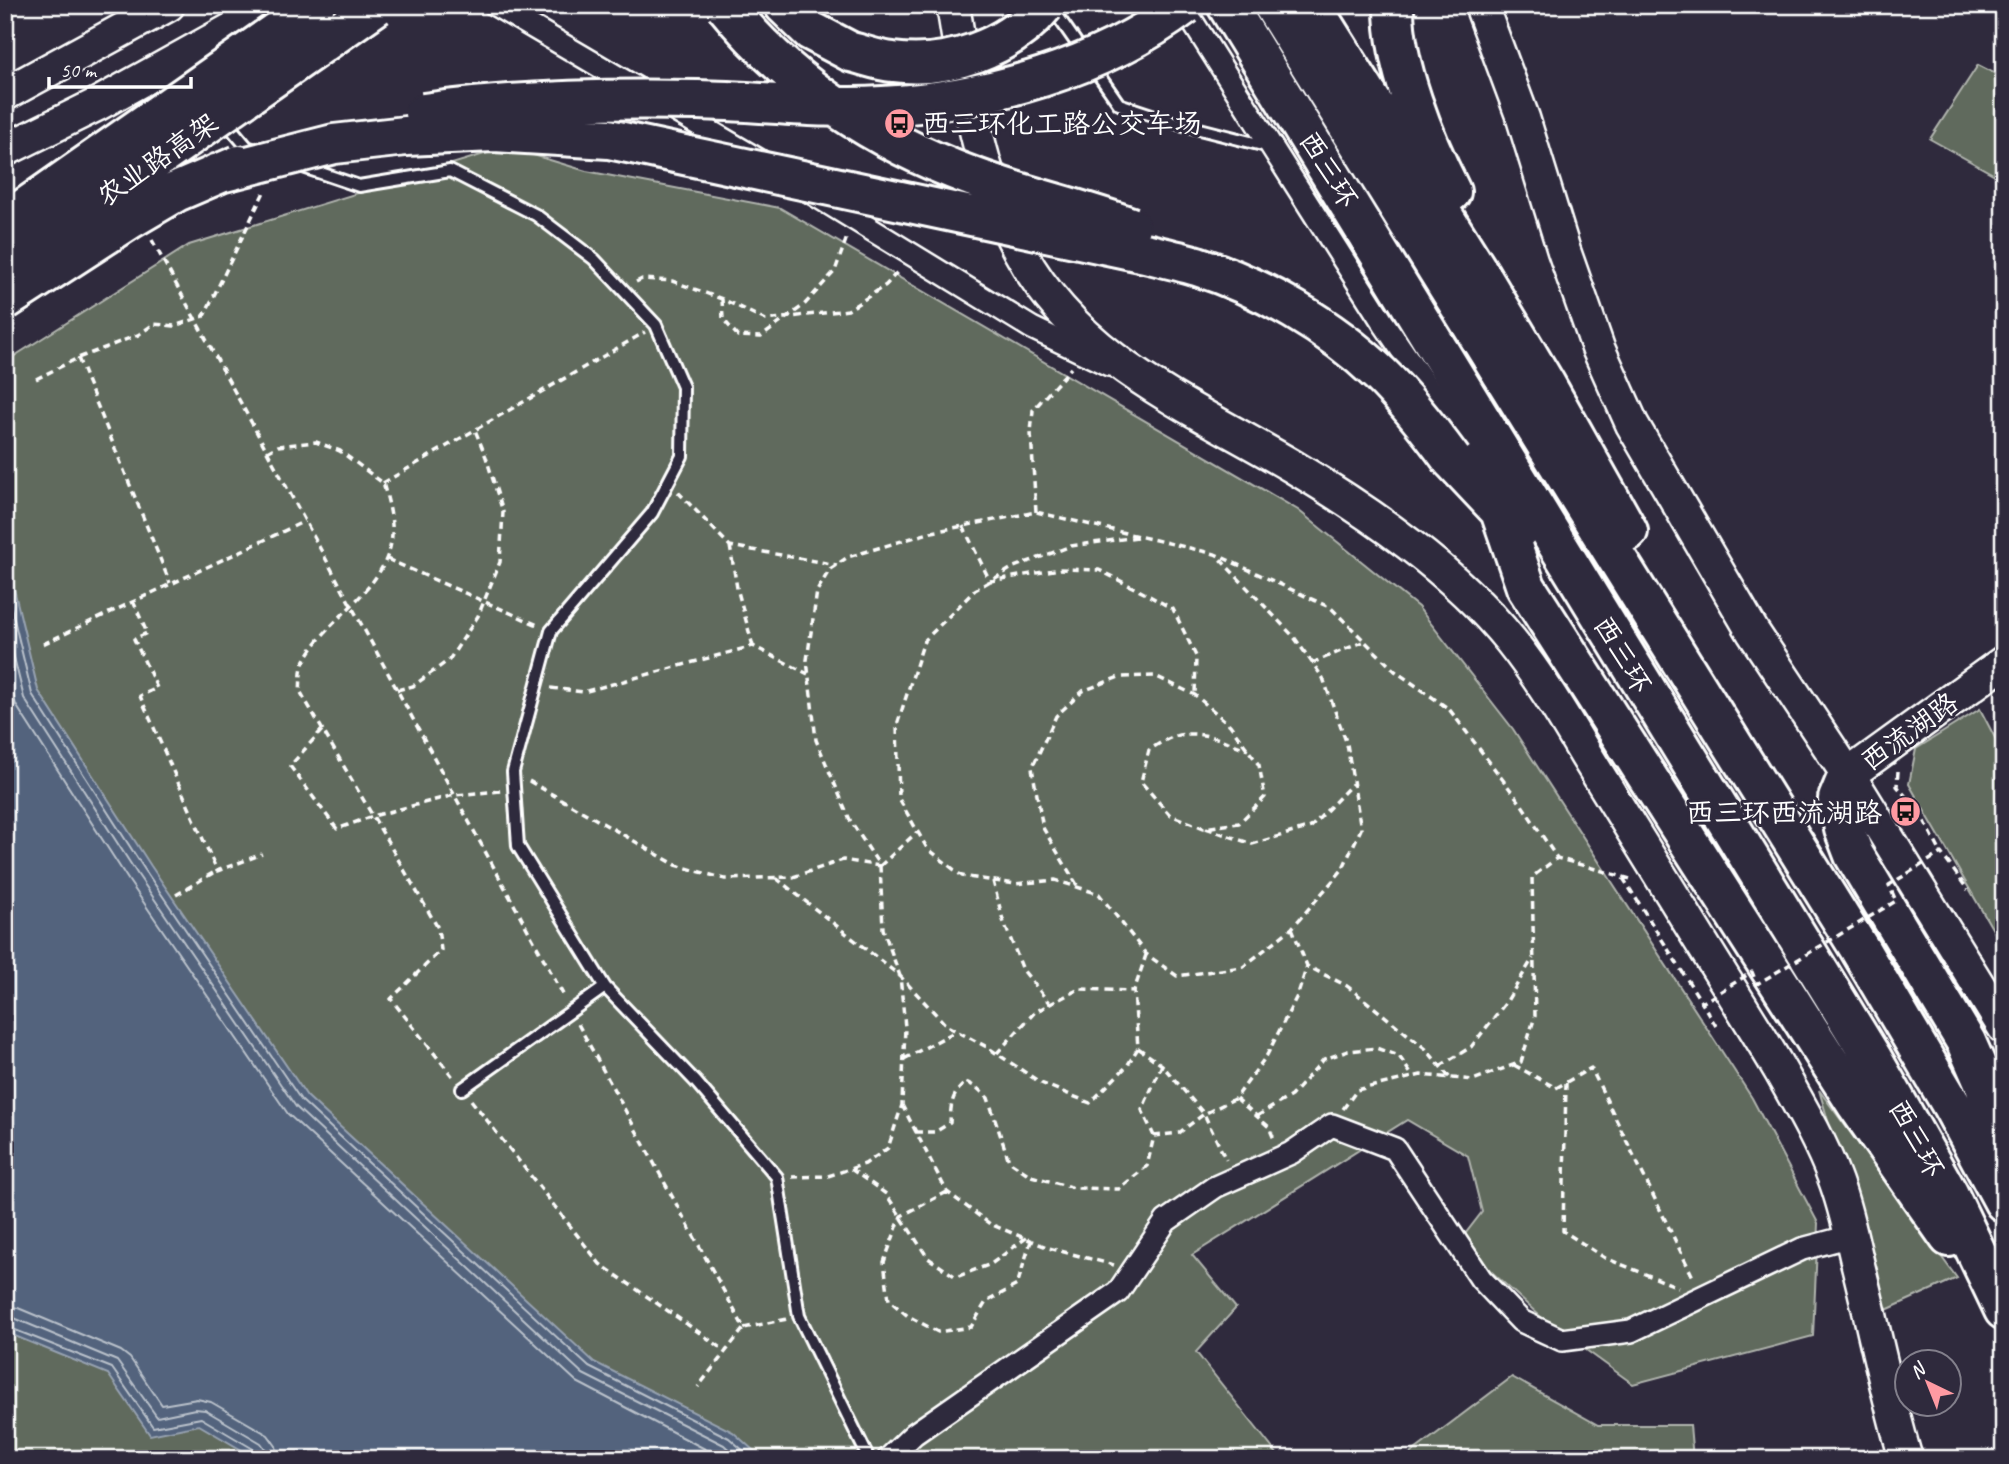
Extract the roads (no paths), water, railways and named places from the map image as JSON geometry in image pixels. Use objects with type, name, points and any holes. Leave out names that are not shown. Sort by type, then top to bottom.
[{"type":"highway","points":[[67,179],[97,145],[287,5]]},
{"type":"highway","name":"农业路高架","points":[[5,222],[315,5]]},
{"type":"highway","name":"农业路高架","points":[[5,265],[377,5]]},
{"type":"highway","points":[[725,5],[762,46],[811,89],[860,122],[921,156],[974,177],[1126,225],[1232,264],[1271,284],[1331,321],[1364,350],[1452,460],[1544,558],[1623,654]]},
{"type":"highway","points":[[784,5],[811,31],[851,51],[890,62],[924,64],[973,55],[1033,19],[1044,5]]},
{"type":"highway","points":[[5,300],[176,192],[338,126],[477,105],[576,99],[882,106],[959,97],[1001,88],[1069,67],[1124,43],[1183,5]]},
{"type":"highway","name":"西三环","points":[[1227,5],[1912,1126],[1953,1202],[2001,1304]]},
{"type":"highway","name":"西三环","points":[[1273,5],[1660,587],[1706,702],[1905,1026],[2004,1202]]},
{"type":"highway","points":[[1311,5],[1535,399]]},
{"type":"highway","points":[[1394,5],[1402,64],[1439,168],[1512,309],[1535,399]]},
{"type":"highway","points":[[216,174],[334,144],[406,136],[494,132],[609,139],[1036,229],[1197,266],[1272,299],[1319,326],[1381,374],[1419,416]]},
{"type":"highway","points":[[1500,511],[1526,587],[1857,1105],[1935,1219],[2001,1304]]},
{"type":"highway","points":[[1848,775],[1838,799],[1844,829],[1854,855],[1966,1042],[1984,1083],[2004,1144]]},
{"type":"main road","points":[[5,94],[168,5]]},
{"type":"main road","points":[[5,150],[96,105],[182,71],[276,5]]},
{"type":"main road","points":[[953,5],[988,177],[1002,215],[1019,251],[1073,325],[1112,358],[1162,391],[1294,467],[1412,547],[1471,599],[1511,640],[1561,713],[1754,1027],[1823,1150],[1837,1183],[1906,1459]]},
{"type":"main road","points":[[1481,5],[1523,118],[1564,251],[1594,336],[1632,424],[1753,632],[1848,775],[2004,1027]]},
{"type":"main road","name":"西流湖路","points":[[1848,775],[2004,662]]},
{"type":"main road","points":[[1890,1459],[1894,1419]]},
{"type":"street","points":[[495,5],[706,128],[1032,328],[1162,391]]},
{"type":"street","points":[[1183,5],[1384,324],[1489,477],[1500,511]]},
{"type":"street","points":[[888,1459],[914,1434],[1118,1292],[1166,1220],[1215,1187],[1282,1157],[1332,1125],[1395,1149],[1481,1279],[1521,1321],[1563,1340],[1631,1331],[1802,1248],[1851,1236]]},
{"type":"lane","points":[[1051,5],[1119,104],[1175,123],[1272,148]]},
{"type":"lane","points":[[182,71],[206,100]]},
{"type":"lane","points":[[215,109],[247,147],[359,186],[450,171],[536,215],[594,259],[656,325],[683,387],[682,456],[652,513],[551,631],[513,772],[518,846],[605,987],[696,1082],[777,1178],[799,1316],[869,1459]]},
{"type":"lane","points":[[462,1089],[605,987]]},
{"type":"water","points":[[5,551],[38,690],[151,866],[307,1096],[594,1362],[733,1432],[763,1459],[257,1459],[199,1425],[150,1435],[108,1374],[5,1332]]},
{"type":"place","name":"西三环化工路公交车场","points":[[899,123]]},
{"type":"place","name":"西三环西流湖路","points":[[1905,812]]}]
